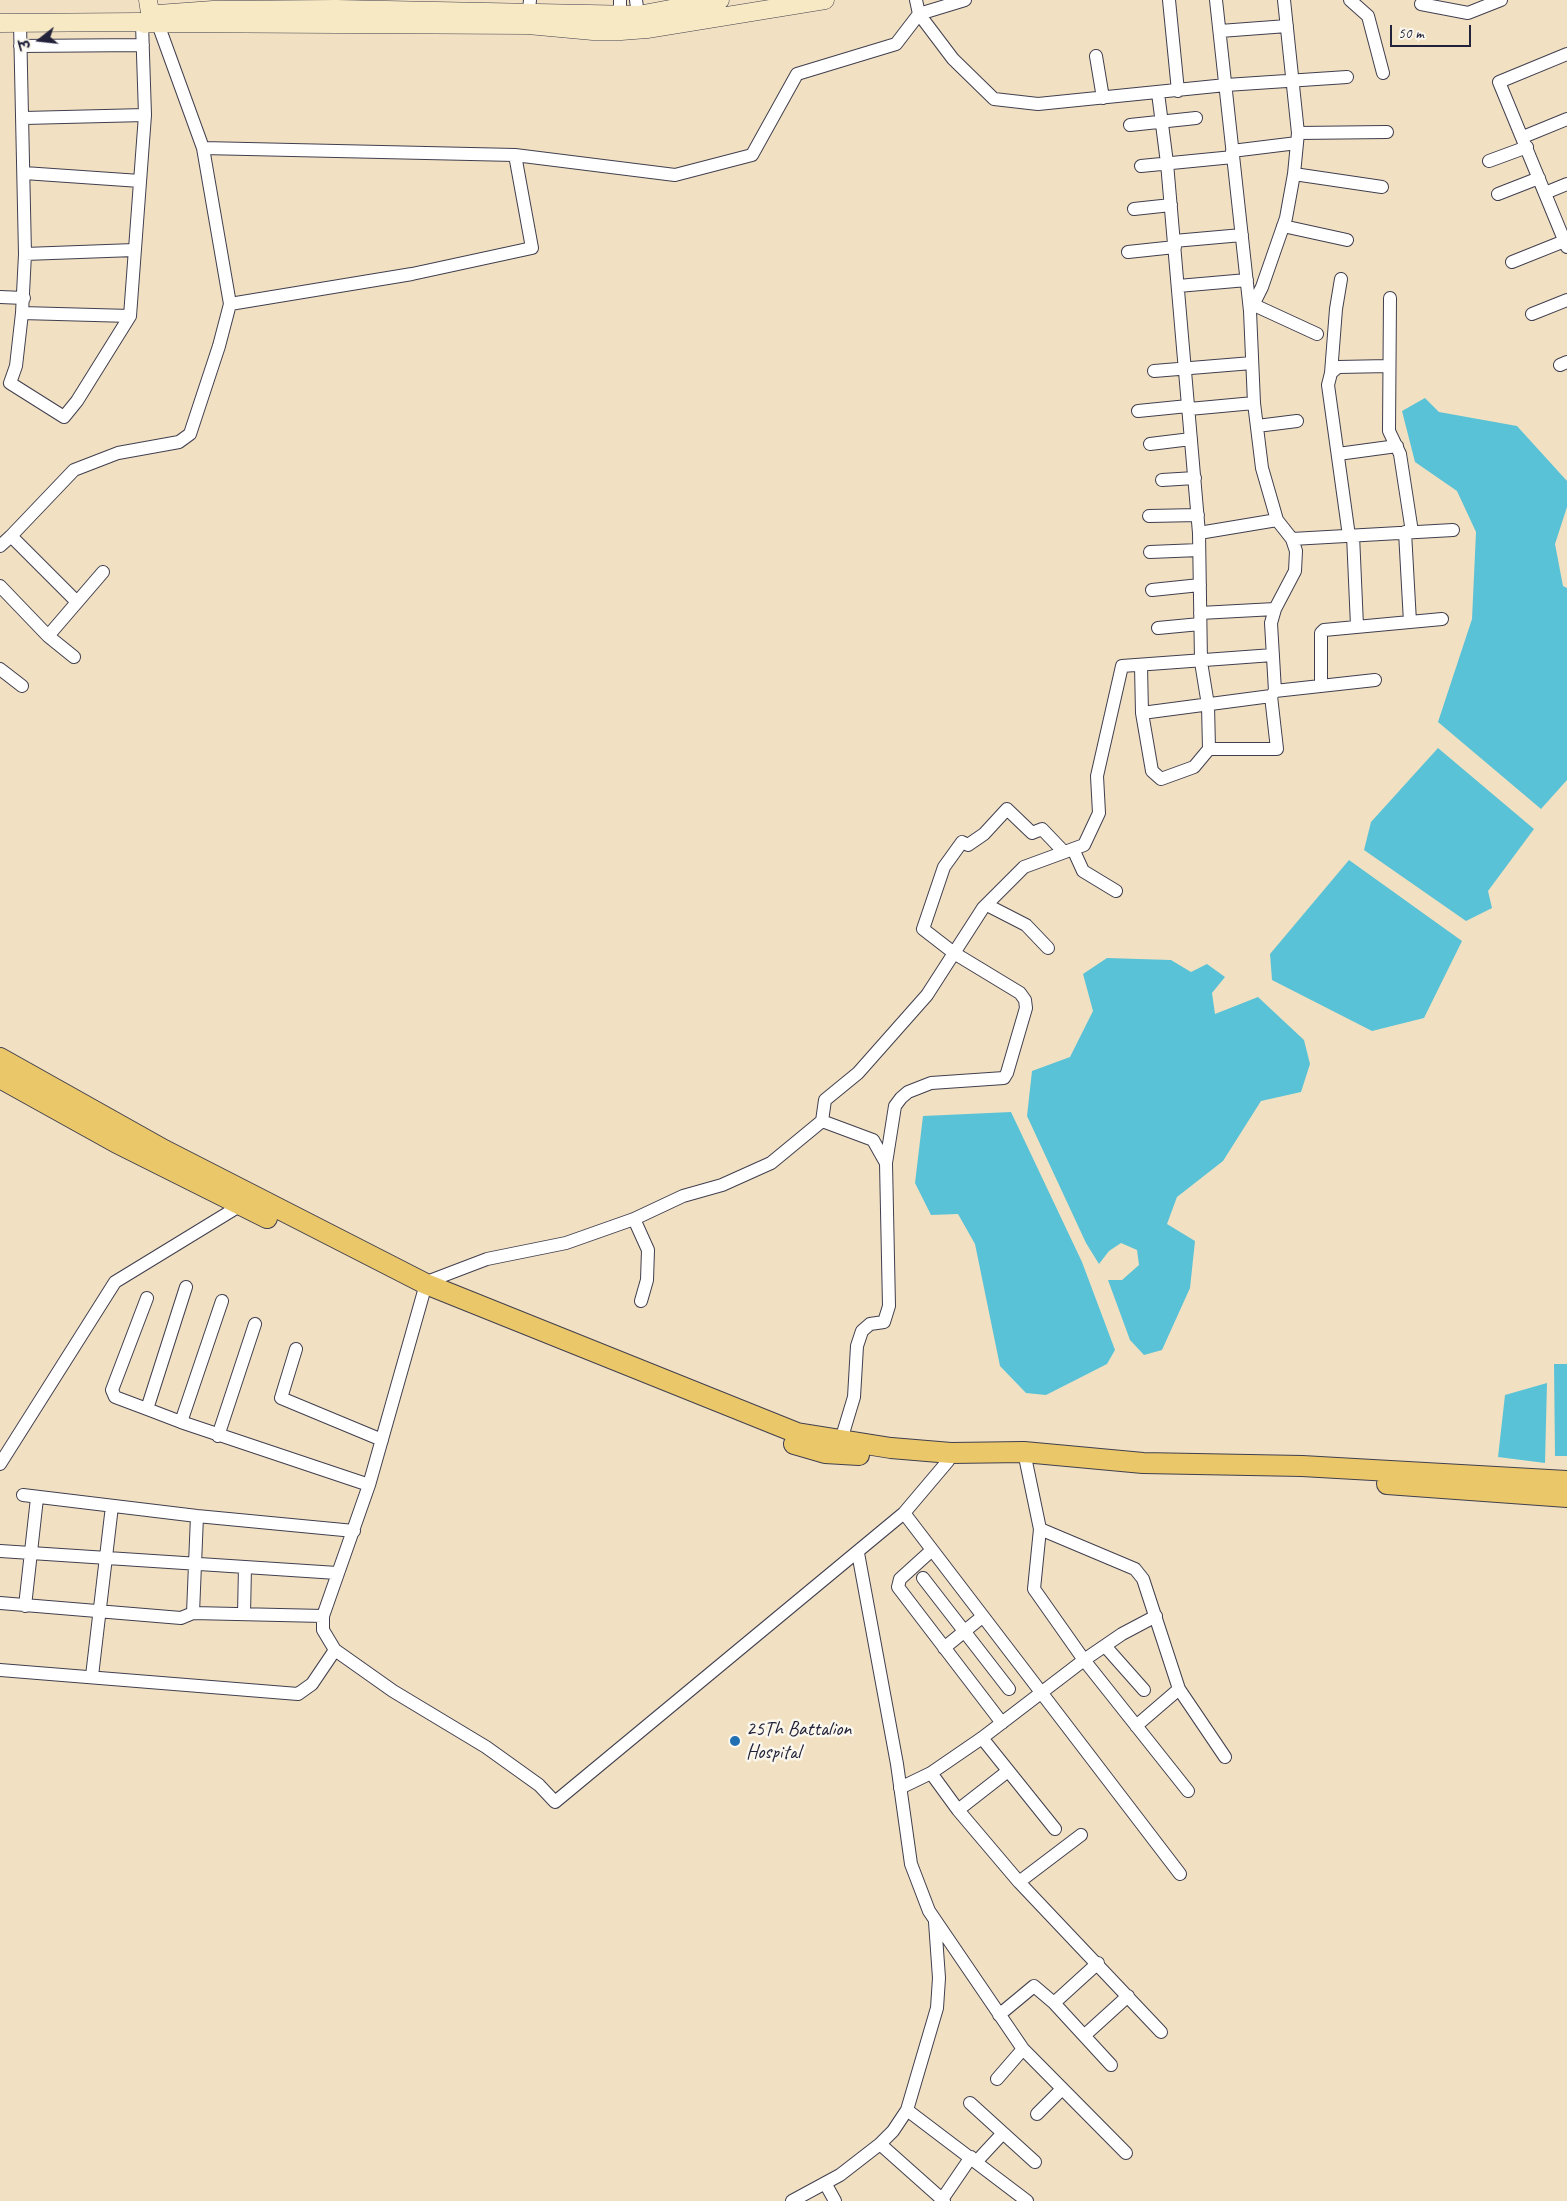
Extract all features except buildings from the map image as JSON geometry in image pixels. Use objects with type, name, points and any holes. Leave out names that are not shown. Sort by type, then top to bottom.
[{"type":"main road","points":[[0,22],[20,23],[146,15],[214,5],[325,4],[529,13],[592,31],[630,15],[720,0]]},
{"type":"main road","points":[[630,15],[825,0]]},
{"type":"main road","points":[[0,14],[529,13]]},
{"type":"main road","points":[[0,1058],[164,1150],[424,1287],[797,1433],[950,1457]]},
{"type":"main road","points":[[0,1078],[117,1143],[241,1205],[424,1287],[552,1349],[788,1442],[825,1453],[1302,1466],[1567,1481]]},
{"type":"main road","points":[[1025,1457],[1567,1497]]},
{"type":"street","points":[[916,0],[919,14],[953,59],[994,99],[1038,104],[1226,86],[1347,78]]},
{"type":"street","points":[[203,148],[515,155],[675,175],[752,155],[797,74],[896,44],[919,14],[965,0]]},
{"type":"street","points":[[1168,0],[1178,91]]},
{"type":"street","points":[[1209,749],[1277,748],[1271,623],[1275,609],[1295,571],[1296,551],[1292,539],[1278,520],[1262,468],[1254,404],[1252,308],[1247,280],[1216,0]]},
{"type":"street","points":[[1252,308],[1262,287],[1283,226],[1294,174],[1297,138],[1284,0]]},
{"type":"street","points":[[1350,0],[1368,16],[1383,73]]},
{"type":"street","points":[[1421,4],[1468,13],[1500,0]]},
{"type":"street","points":[[20,23],[24,118],[24,298],[16,366],[10,383],[64,417],[77,401],[130,316],[144,115],[146,15]]},
{"type":"street","points":[[0,546],[42,500],[74,470],[118,453],[179,442],[190,434],[219,346],[230,304],[203,148],[146,15]]},
{"type":"street","points":[[1220,31],[1286,26]]},
{"type":"street","points":[[20,46],[144,45]]},
{"type":"street","points":[[1512,262],[1566,243],[1499,82],[1567,54]]},
{"type":"street","points":[[1096,56],[1103,98]]},
{"type":"street","points":[[1141,666],[1142,713],[1152,771],[1161,778],[1194,767],[1209,749],[1208,705],[1201,662],[1200,550],[1171,205],[1158,93]]},
{"type":"street","points":[[24,118],[144,115]]},
{"type":"street","points":[[1130,125],[1196,118]]},
{"type":"street","points":[[1489,161],[1567,119]]},
{"type":"street","points":[[1141,166],[1233,154],[1297,138],[1387,132]]},
{"type":"street","points":[[230,304],[412,274],[532,248],[515,155]]},
{"type":"street","points":[[24,173],[140,181]]},
{"type":"street","points":[[1294,174],[1382,188]]},
{"type":"street","points":[[1498,194],[1540,178]]},
{"type":"street","points":[[1545,193],[1567,184]]},
{"type":"street","points":[[1134,210],[1171,205]]},
{"type":"street","points":[[1283,226],[1347,240]]},
{"type":"street","points":[[1128,252],[1242,235]]},
{"type":"street","points":[[25,254],[134,250]]},
{"type":"street","points":[[1178,286],[1247,280]]},
{"type":"street","points":[[1341,280],[1336,309],[1331,373],[1328,385],[1351,535],[1357,626]]},
{"type":"street","points":[[0,297],[24,298]]},
{"type":"street","points":[[1390,298],[1389,431],[1400,454],[1408,532],[1410,622]]},
{"type":"street","points":[[1532,314],[1567,300]]},
{"type":"street","points":[[1252,308],[1317,334]]},
{"type":"street","points":[[22,313],[130,316]]},
{"type":"street","points":[[1154,371],[1252,363]]},
{"type":"street","points":[[1331,373],[1338,367],[1389,366]]},
{"type":"street","points":[[1138,411],[1254,404]]},
{"type":"street","points":[[1257,426],[1298,421]]},
{"type":"street","points":[[1150,444],[1191,439]]},
{"type":"street","points":[[1338,454],[1397,446]]},
{"type":"street","points":[[1162,480],[1194,478]]},
{"type":"street","points":[[1149,516],[1198,515]]},
{"type":"street","points":[[1199,533],[1278,520]]},
{"type":"street","points":[[1292,539],[1453,530]]},
{"type":"street","points":[[11,536],[77,602]]},
{"type":"street","points":[[1150,552],[1200,550]]},
{"type":"street","points":[[48,636],[103,572]]},
{"type":"street","points":[[0,586],[48,636],[74,657]]},
{"type":"street","points":[[1152,590],[1200,586]]},
{"type":"street","points":[[1158,628],[1200,618],[1275,609]]},
{"type":"street","points":[[1322,686],[1321,632],[1331,628],[1442,619]]},
{"type":"street","points":[[950,1457],[904,1513],[555,1802],[540,1785],[486,1747],[393,1690],[335,1650],[323,1630],[323,1616],[369,1485],[424,1287],[486,1259],[566,1242],[634,1219],[683,1196],[722,1185],[771,1163],[822,1121],[825,1100],[858,1073],[927,995],[987,905],[1024,867],[1084,845],[1099,813],[1097,776],[1122,666],[1201,662],[1273,655]]},
{"type":"street","points":[[1,672],[22,686]]},
{"type":"street","points":[[1142,713],[1375,680]]},
{"type":"street","points":[[841,1440],[854,1397],[857,1346],[862,1331],[870,1324],[884,1322],[888,1306],[886,1163],[895,1106],[908,1092],[931,1083],[998,1079],[1007,1073],[1026,1008],[1025,1000],[1020,992],[954,953],[923,929],[944,867],[962,842],[968,845],[984,834],[1007,809],[1032,833],[1042,829],[1068,851],[1083,872],[1116,891]]},
{"type":"street","points":[[987,905],[1026,925],[1048,948]]},
{"type":"street","points":[[822,1121],[873,1140],[886,1163]]},
{"type":"street","points":[[0,1464],[115,1282],[241,1205]]},
{"type":"street","points":[[634,1219],[648,1250],[647,1280],[641,1301]]},
{"type":"street","points":[[147,1409],[186,1287]]},
{"type":"street","points":[[147,1298],[112,1390],[115,1397],[218,1436],[369,1485]]},
{"type":"street","points":[[181,1422],[222,1301]]},
{"type":"street","points":[[218,1436],[255,1324]]},
{"type":"street","points":[[296,1349],[281,1398],[382,1440]]},
{"type":"street","points":[[1025,1457],[1040,1529],[1034,1589],[1084,1660],[1188,1791]]},
{"type":"street","points":[[22,1495],[196,1516],[354,1531]]},
{"type":"street","points":[[25,1606],[37,1498]]},
{"type":"street","points":[[92,1676],[112,1506]]},
{"type":"street","points":[[904,1513],[1180,1874]]},
{"type":"street","points":[[193,1613],[193,1564],[196,1516]]},
{"type":"street","points":[[1040,1529],[1135,1569],[1144,1579],[1179,1689],[1225,1757]]},
{"type":"street","points":[[932,1550],[900,1579],[898,1587],[1002,1723]]},
{"type":"street","points":[[0,1552],[337,1573]]},
{"type":"street","points":[[858,1553],[900,1788],[911,1864],[934,1920],[1023,2049],[1126,2153]]},
{"type":"street","points":[[244,1614],[245,1568]]},
{"type":"street","points":[[923,1578],[1009,1689]]},
{"type":"street","points":[[0,1603],[182,1618],[193,1613],[323,1616]]},
{"type":"street","points":[[944,1648],[982,1616]]},
{"type":"street","points":[[900,1788],[931,1773],[982,1738],[1084,1660],[1156,1616]]},
{"type":"street","points":[[1105,1646],[1144,1690]]},
{"type":"street","points":[[0,1670],[298,1694],[312,1684],[335,1650]]},
{"type":"street","points":[[1136,1726],[1179,1689]]},
{"type":"street","points":[[982,1738],[1055,1829]]},
{"type":"street","points":[[958,1810],[1008,1771]]},
{"type":"street","points":[[931,1773],[958,1810],[1019,1882],[1098,1963],[1161,2032]]},
{"type":"street","points":[[1019,1882],[1081,1835]]},
{"type":"street","points":[[792,2201],[840,2174],[880,2144],[893,2131],[907,2110],[937,2008],[939,1978],[934,1920]]},
{"type":"street","points":[[1054,2002],[1098,1963]]},
{"type":"street","points":[[999,2015],[1034,1986],[1054,2002],[1111,2065]]},
{"type":"street","points":[[1085,2035],[1128,1996]]},
{"type":"street","points":[[997,2080],[1023,2049]]},
{"type":"street","points":[[1037,2114],[1062,2089]]},
{"type":"street","points":[[970,2103],[1035,2162]]},
{"type":"street","points":[[907,2110],[1027,2201]]},
{"type":"street","points":[[880,2144],[942,2200],[974,2159],[1002,2133]]},
{"type":"street","points":[[825,2183],[835,2201]]},
{"type":"water","points":[[1425,398],[1439,412],[1517,426],[1567,481],[1567,507],[1555,544],[1563,586],[1567,588],[1567,780],[1541,809],[1438,722],[1472,619],[1476,532],[1457,491],[1415,462],[1402,411]]},
{"type":"water","points":[[1438,748],[1534,829],[1488,891],[1492,908],[1466,921],[1364,850],[1371,822]]},
{"type":"water","points":[[1349,860],[1462,941],[1424,1018],[1372,1031],[1272,980],[1270,954]]},
{"type":"water","points":[[1107,958],[1171,960],[1191,972],[1207,964],[1225,977],[1212,993],[1215,1014],[1258,997],[1304,1040],[1310,1064],[1301,1092],[1261,1101],[1223,1161],[1177,1197],[1167,1224],[1195,1241],[1190,1288],[1162,1350],[1144,1355],[1130,1340],[1108,1280],[1122,1280],[1139,1265],[1137,1250],[1121,1243],[1109,1251],[1099,1264],[1086,1243],[1027,1116],[1032,1071],[1070,1057],[1093,1011],[1083,974]]},
{"type":"water","points":[[1011,1112],[1082,1262],[1115,1350],[1107,1364],[1046,1395],[1026,1393],[1000,1366],[975,1244],[958,1214],[931,1215],[915,1183],[923,1116]]},
{"type":"water","points":[[1554,1364],[1567,1364],[1567,1456],[1555,1456]]},
{"type":"water","points":[[1547,1383],[1545,1463],[1498,1457],[1505,1395]]},
{"type":"place","name":"25Th Battalion Hospital","points":[[735,1741]]}]
